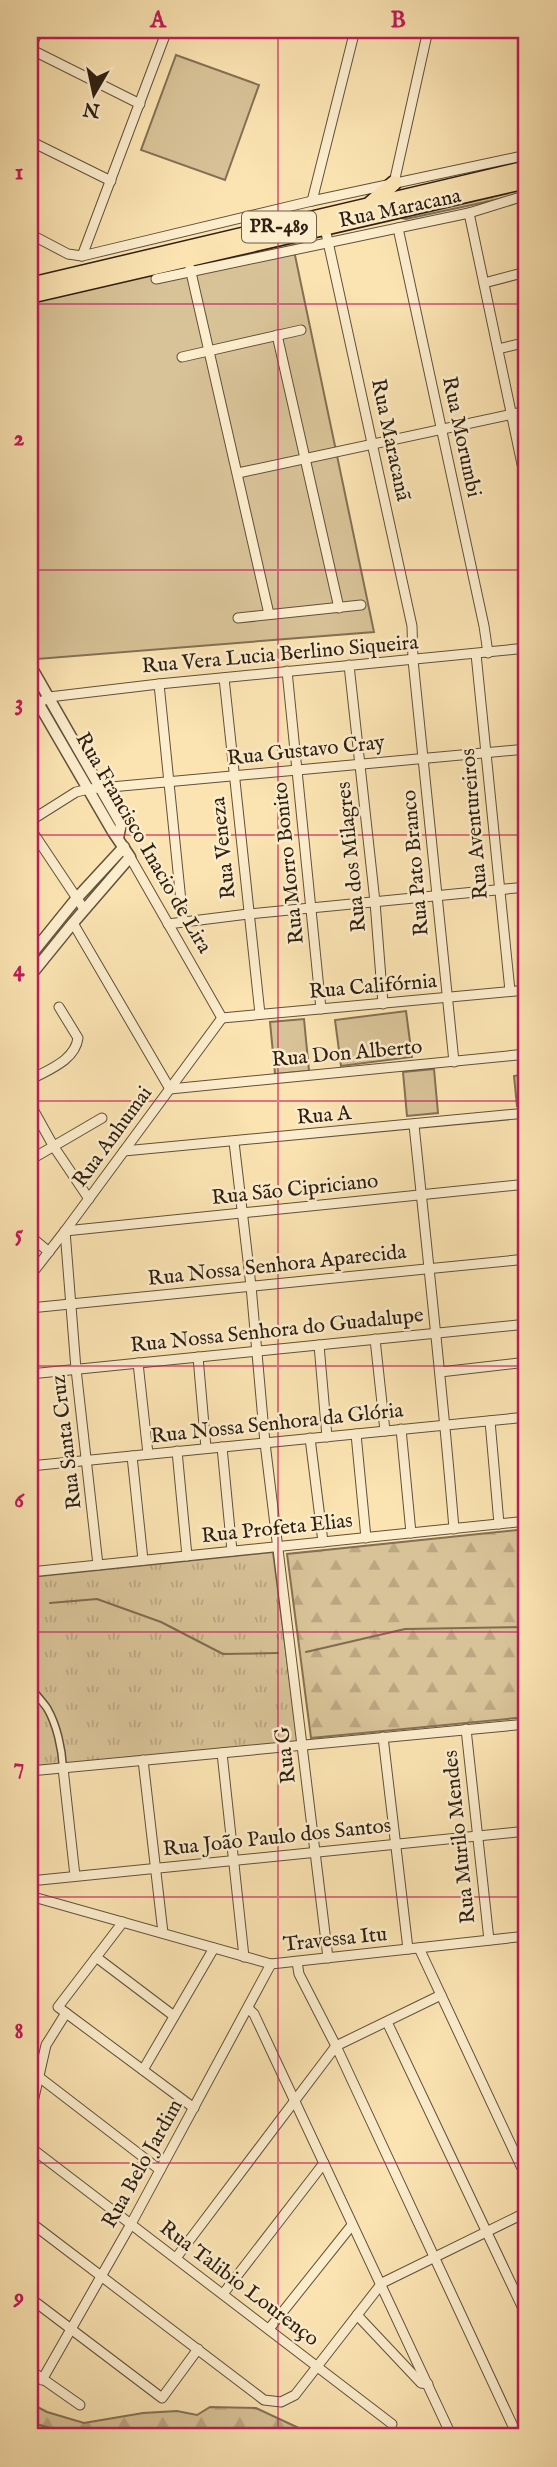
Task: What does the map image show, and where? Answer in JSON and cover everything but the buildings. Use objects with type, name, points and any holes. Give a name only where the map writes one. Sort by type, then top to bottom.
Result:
[{"type":"main road","name":"PR-489","points":[[30,285],[527,168]]},
{"type":"main road","name":"PR-489","points":[[30,296],[189,266],[327,235],[527,181]]},
{"type":"main road","points":[[368,206],[394,183]]},
{"type":"street","points":[[38,30],[30,48],[141,104]]},
{"type":"street","points":[[82,256],[167,30]]},
{"type":"street","points":[[312,201],[355,30]]},
{"type":"street","points":[[394,183],[428,30]]},
{"type":"street","points":[[30,141],[111,181]]},
{"type":"street","points":[[30,233],[68,254],[82,256],[312,201],[527,155]]},
{"type":"street","name":"Rua Maracana","points":[[327,235],[398,228],[469,213],[527,195]]},
{"type":"street","points":[[469,213],[527,482]]},
{"type":"street","name":"Rua Morumbi","points":[[398,228],[488,653]]},
{"type":"street","name":"Rua Maracanã","points":[[327,235],[412,626],[413,660]]},
{"type":"street","points":[[156,279],[189,266],[270,614]]},
{"type":"street","points":[[484,283],[526,272]]},
{"type":"street","points":[[182,356],[301,330]]},
{"type":"street","points":[[278,335],[339,608]]},
{"type":"street","points":[[498,349],[527,342]]},
{"type":"street","points":[[238,473],[527,411]]},
{"type":"street","points":[[237,618],[361,605]]},
{"type":"street","name":"Rua Vera Lucia Berlino Siqueira","points":[[34,706],[49,697],[159,684],[527,648]]},
{"type":"street","name":"Rua Aventureiros","points":[[475,654],[510,991]]},
{"type":"street","name":"Rua Pato Branco","points":[[413,660],[454,1062]]},
{"type":"street","points":[[30,665],[95,788],[76,792],[30,821]]},
{"type":"street","name":"Rua dos Milagres","points":[[349,665],[375,902],[383,1004]]},
{"type":"street","name":"Rua Morro Bonito","points":[[287,671],[321,1009]]},
{"type":"street","name":"Rua Veneza","points":[[224,678],[260,1014]]},
{"type":"street","points":[[159,684],[183,921]]},
{"type":"street","name":"Rua Francisco Inacio de Lira","points":[[30,689],[34,706],[95,788],[121,842],[222,1018]]},
{"type":"street","name":"Rua Gustavo Cray","points":[[95,788],[527,749]]},
{"type":"street","points":[[30,828],[84,909]]},
{"type":"street","points":[[31,965],[76,899],[121,842]]},
{"type":"street","points":[[31,965],[73,923],[130,857]]},
{"type":"street","points":[[168,924],[527,887]]},
{"type":"street","points":[[73,923],[170,1089]]},
{"type":"street","name":"Rua Califórnia","points":[[222,1018],[527,990]]},
{"type":"street","points":[[30,1080],[67,1059],[77,1044],[78,1038],[59,1007]]},
{"type":"street","name":"Rua Anhumai","points":[[30,1276],[222,1018]]},
{"type":"street","name":"Rua Don Alberto","points":[[170,1089],[527,1054]]},
{"type":"street","points":[[30,1104],[54,1147],[89,1199]]},
{"type":"street","name":"Rua A","points":[[124,1152],[527,1113]]},
{"type":"street","points":[[30,1160],[102,1118]]},
{"type":"street","points":[[414,1125],[434,1333],[446,1425],[454,1529]]},
{"type":"street","name":"Rua G","points":[[234,1142],[251,1286],[265,1443],[328,1958]]},
{"type":"street","name":"Rua São Cipriciano","points":[[65,1231],[527,1184]]},
{"type":"street","name":"Rua Santa Cruz","points":[[65,1231],[76,1369],[99,1565]]},
{"type":"street","points":[[30,1236],[49,1252]]},
{"type":"street","name":"Rua Nossa Senhora Aparecida","points":[[30,1308],[527,1259]]},
{"type":"street","name":"Rua Nossa Senhora do Guadalupe","points":[[30,1374],[527,1324]]},
{"type":"street","points":[[375,1339],[384,1431]]},
{"type":"street","points":[[319,1345],[327,1437]]},
{"type":"street","points":[[198,1357],[206,1448]]},
{"type":"street","points":[[440,1372],[527,1362]]},
{"type":"street","points":[[138,1363],[148,1454]]},
{"type":"street","name":"Rua Nossa Senhora da Glória","points":[[30,1466],[527,1417]]},
{"type":"street","points":[[490,1420],[499,1524]]},
{"type":"street","points":[[401,1429],[411,1533]]},
{"type":"street","points":[[356,1434],[366,1538]]},
{"type":"street","points":[[310,1438],[323,1542]]},
{"type":"street","points":[[222,1447],[232,1551]]},
{"type":"street","points":[[177,1451],[187,1556]]},
{"type":"street","points":[[132,1456],[143,1560]]},
{"type":"street","name":"Rua Profeta Elias","points":[[30,1572],[527,1521]]},
{"type":"street","points":[[30,1686],[52,1718],[62,1753],[75,1876]]},
{"type":"street","points":[[30,1771],[527,1724]]},
{"type":"street","name":"Rua Murilo Mendes","points":[[466,1729],[489,1940]]},
{"type":"street","points":[[383,1737],[408,1949]]},
{"type":"street","points":[[222,1753],[244,1957]]},
{"type":"street","points":[[143,1760],[163,1933]]},
{"type":"street","name":"Rua João Paulo dos Santos","points":[[30,1881],[527,1831]]},
{"type":"street","name":"Travessa Itu","points":[[30,1895],[271,1964],[527,1936]]},
{"type":"street","points":[[30,2115],[49,2038],[62,2010],[122,1922]]},
{"type":"street","points":[[143,2070],[214,1948]]},
{"type":"street","points":[[419,1948],[527,2179]]},
{"type":"street","points":[[96,1957],[174,2016]]},
{"type":"street","points":[[297,1962],[299,1974],[336,2046],[518,2437]]},
{"type":"street","name":"Rua Belo Jardim","points":[[42,2380],[131,2224],[271,1964]]},
{"type":"street","points":[[176,2258],[336,2046],[441,1996]]},
{"type":"street","points":[[248,2008],[254,2014],[352,2225],[382,2283],[452,2437]]},
{"type":"street","points":[[62,2010],[194,2108]]},
{"type":"street","points":[[387,2021],[527,2317]]},
{"type":"street","points":[[39,2077],[160,2170]]},
{"type":"street","name":"Rua Talibio Lourenço","points":[[30,2147],[392,2424]]},
{"type":"street","points":[[223,2294],[324,2163]]},
{"type":"street","points":[[30,2221],[264,2400],[281,2402],[295,2395],[382,2283],[527,2212]]},
{"type":"street","points":[[270,2329],[352,2225]]},
{"type":"street","points":[[30,2298],[162,2398],[198,2349]]},
{"type":"street","points":[[357,2315],[421,2383],[428,2384]]},
{"type":"street","points":[[30,2370],[80,2405]]},
{"type":"green space","points":[[176,55],[259,85],[225,180],[141,150]]},
{"type":"green space","points":[[527,184],[527,191],[509,197],[401,218],[401,214]]},
{"type":"green space","points":[[292,241],[374,632],[37,659],[30,648],[30,303]]},
{"type":"green space","points":[[406,1011],[412,1057],[341,1066],[335,1020]]},
{"type":"green space","points":[[304,1019],[309,1071],[275,1074],[270,1022]]},
{"type":"green space","points":[[434,1069],[438,1113],[407,1116],[403,1072]]},
{"type":"green space","points":[[527,1074],[527,1105],[517,1106],[514,1076]]},
{"type":"green space","points":[[527,1529],[527,1717],[311,1738],[287,1554]]},
{"type":"green space","points":[[273,1552],[298,1742],[30,1767],[30,1577]]},
{"type":"green space","points":[[30,2403],[47,2412],[84,2423],[143,2413],[177,2411],[197,2415],[210,2407],[256,2408],[318,2437],[30,2437]]},
{"type":"waterway","points":[[50,1603],[97,1599],[161,1622],[223,1654],[278,1653]]},
{"type":"waterway","points":[[306,1652],[405,1629],[527,1627]]},
{"type":"waterway","points":[[30,2422],[73,2435],[95,2437]]}]
